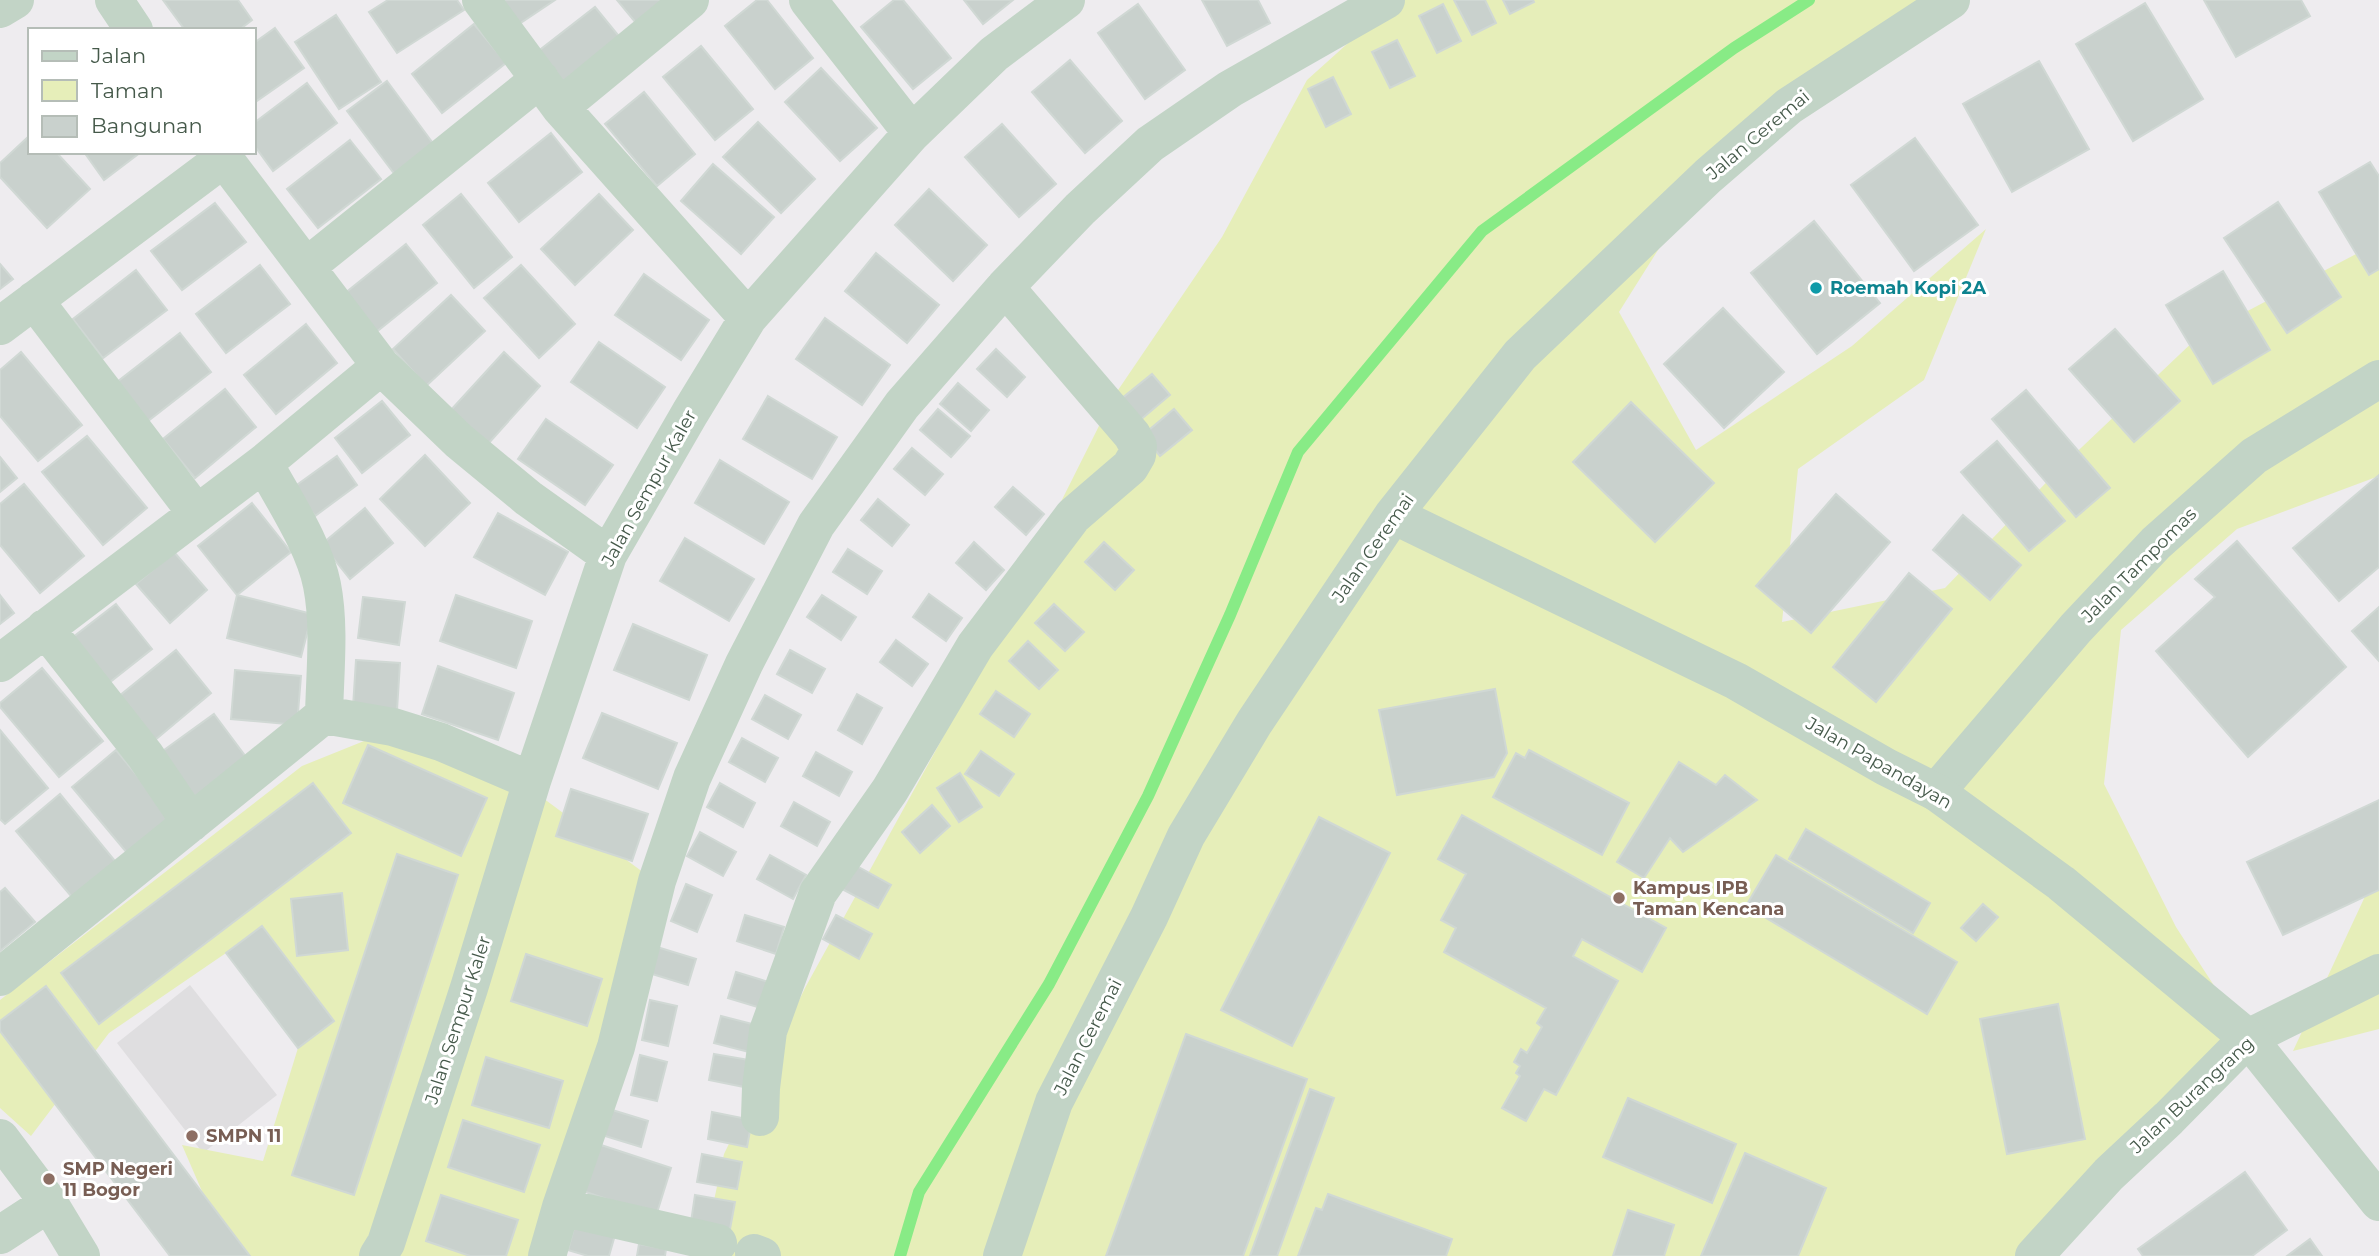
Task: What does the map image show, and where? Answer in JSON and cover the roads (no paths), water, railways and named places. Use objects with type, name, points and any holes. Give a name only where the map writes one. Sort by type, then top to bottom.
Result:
[{"type":"street","points":[[0,9],[15,0]]},
{"type":"street","points":[[114,0],[133,28]]},
{"type":"street","points":[[481,0],[550,93],[748,317]]},
{"type":"street","points":[[306,267],[550,93],[690,0]]},
{"type":"street","points":[[808,0],[912,133]]},
{"type":"street","name":"Jalan Sempur Kaler","points":[[378,1256],[386,1243],[608,555],[748,317],[912,133],[994,54],[1066,0]]},
{"type":"street","points":[[547,1256],[616,1047],[657,881],[692,778],[744,664],[816,525],[902,405],[1005,287],[1080,209],[1150,144],[1230,89],[1386,0]]},
{"type":"street","name":"Jalan Ceremai","points":[[1002,1256],[1054,1102],[1149,917],[1186,836],[1254,723],[1394,515],[1520,355],[1708,176],[1789,106],[1951,0]]},
{"type":"street","points":[[0,326],[221,156],[381,366],[458,440],[518,490],[608,555]]},
{"type":"street","points":[[760,1117],[768,1031],[818,893],[890,790],[975,646],[1073,516],[1130,467],[1137,455],[1138,446],[1132,435],[1005,287]]},
{"type":"street","points":[[34,300],[197,514]]},
{"type":"street","points":[[0,663],[264,463],[381,366]]},
{"type":"street","name":"Jalan Tampomas","points":[[1936,792],[2077,628],[2156,543],[2254,456],[2379,379]]},
{"type":"street","points":[[264,463],[310,551],[322,583],[326,619],[324,715]]},
{"type":"street","name":"Jalan Papandayan","points":[[1394,515],[1736,681],[1886,767],[1936,792],[2061,883],[2248,1038],[2379,1202]]},
{"type":"street","points":[[45,628],[145,755],[191,822]]},
{"type":"street","points":[[0,977],[324,715],[393,727],[441,742],[533,781]]},
{"type":"street","name":"Jalan Burangrang","points":[[2034,1256],[2109,1174],[2248,1038],[2379,973]]},
{"type":"street","points":[[0,1138],[49,1203],[81,1256]]},
{"type":"street","points":[[0,1235],[49,1203]]},
{"type":"street","points":[[561,1207],[718,1243]]},
{"type":"waterway","points":[[900,1256],[919,1192],[1049,984],[1148,796],[1230,615],[1298,452],[1482,231],[1734,48],[1809,0]]},
{"type":"place","name":"Roemah Kopi 2A","points":[[1816,288]]},
{"type":"place","name":"Kampus IPB Taman Kencana","points":[[1619,898]]},
{"type":"place","name":"SMPN 11","points":[[192,1136]]},
{"type":"place","name":"SMP Negeri 11 Bogor","points":[[49,1179]]}]
